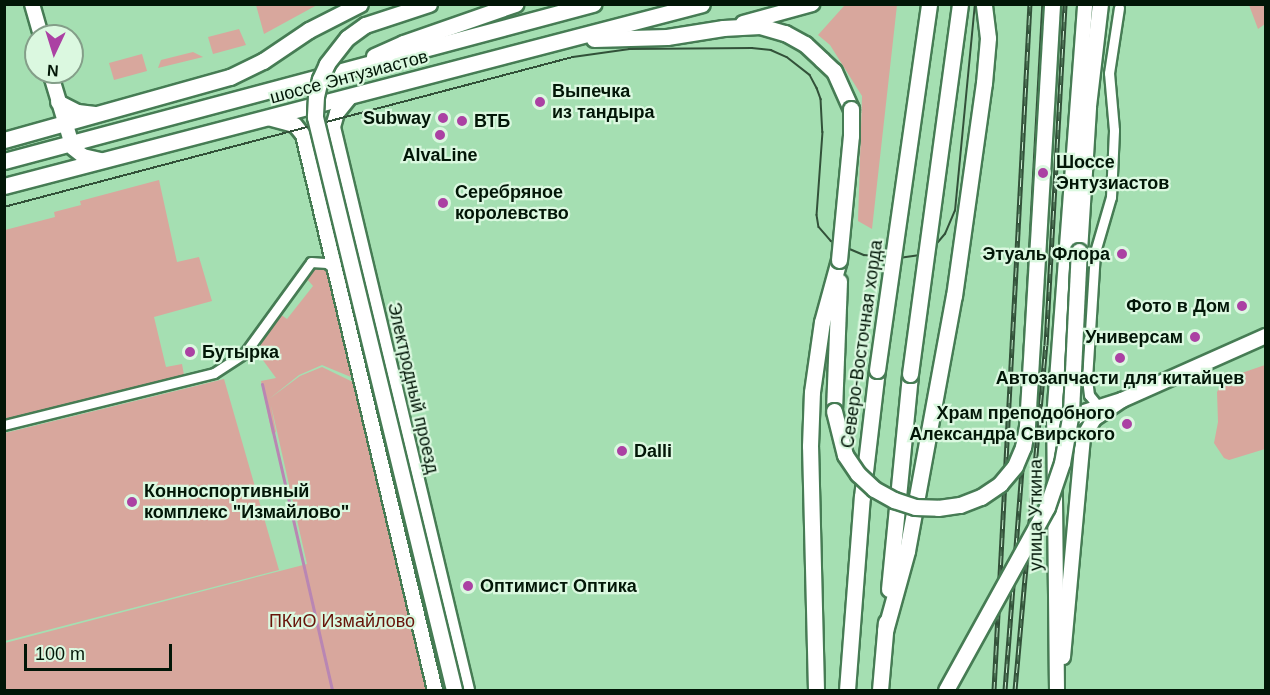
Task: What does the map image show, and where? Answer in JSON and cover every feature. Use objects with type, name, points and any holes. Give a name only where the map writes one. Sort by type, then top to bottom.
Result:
[{"type":"main road","points":[[4,140],[66,125],[230,77],[263,61],[309,30],[360,4]]},
{"type":"main road","points":[[429,4],[365,25],[347,38],[327,64],[320,79],[315,117],[454,690]]},
{"type":"main road","points":[[330,75],[403,43],[514,4]]},
{"type":"main road","name":"шоссе Энтузиастов","points":[[4,161],[592,4]]},
{"type":"main road","name":"шоссе Энтузиастов","points":[[4,186],[702,4]]},
{"type":"main road","name":"Северо-Восточная хорда","points":[[847,690],[862,497],[877,370],[928,4]]},
{"type":"main road","points":[[880,690],[909,374],[960,4]]},
{"type":"main road","points":[[885,631],[907,551],[954,296],[984,84],[988,38],[984,4]]},
{"type":"main road","points":[[561,41],[667,37],[723,28],[760,26],[785,33],[805,44],[834,71],[850,109],[851,136],[839,260],[834,411],[845,455],[858,474],[874,489],[894,500],[915,507],[949,507],[981,497],[1000,484],[1015,466],[1028,426],[1052,4]]},
{"type":"main road","points":[[946,690],[1047,507],[1062,463],[1071,412],[1088,106],[1100,4]]},
{"type":"main road","points":[[816,686],[810,446],[813,392],[822,322],[839,260]]},
{"type":"street","points":[[32,4],[37,24]]},
{"type":"street","points":[[723,28],[812,4]]},
{"type":"street","points":[[1054,447],[1085,4]]},
{"type":"street","points":[[1098,406],[1089,395],[1087,379],[1095,252],[1111,197],[1114,130],[1109,73],[1119,8]]},
{"type":"street","points":[[53,84],[72,144],[83,156],[101,160]]},
{"type":"street","name":"Электродный проезд","points":[[350,97],[337,114],[333,127],[467,690]]},
{"type":"street","points":[[58,102],[78,112],[102,114]]},
{"type":"street","points":[[58,102],[49,120],[39,131],[72,144]]},
{"type":"street","points":[[268,118],[295,125],[303,135],[435,690]]},
{"type":"street","points":[[4,425],[214,373],[245,353],[311,262],[327,263],[336,272]]},
{"type":"street","points":[[1122,400],[1266,336]]},
{"type":"street","name":"улица Уткина","points":[[1057,690],[1054,447],[1071,420],[1098,406],[1122,400]]},
{"type":"street","name":"улица Уткина","points":[[1057,690],[1072,578],[1083,438],[1094,419],[1122,400]]},
{"type":"street","points":[[374,430],[379,437],[392,439],[401,431],[404,424]]},
{"type":"street","points":[[415,606],[416,594],[420,590],[432,589],[444,597]]},
{"type":"green space","points":[[256,4],[317,5],[264,34]]},
{"type":"green space","points":[[897,5],[872,229],[858,221],[862,96],[830,45],[818,35],[844,6]]},
{"type":"green space","points":[[1249,5],[1265,5],[1265,24],[1258,29]]},
{"type":"green space","points":[[239,29],[246,45],[213,54],[208,37]]},
{"type":"green space","points":[[193,52],[203,57],[158,68],[161,60]]},
{"type":"green space","points":[[142,54],[147,71],[114,80],[109,63]]},
{"type":"green space","points":[[159,180],[177,262],[199,257],[212,301],[154,317],[166,367],[182,364],[184,375],[5,419],[5,230],[55,217],[54,212],[81,205],[80,201]]},
{"type":"green space","name":"ПКиО Измайлово","points":[[323,267],[330,272],[358,380],[322,365],[299,375],[269,399],[300,376],[322,367],[357,384],[391,541],[433,690],[5,690],[5,643],[307,564],[271,405],[276,432],[272,434],[261,381],[276,378],[254,348],[280,314],[287,319],[313,286],[307,279],[316,268]]},
{"type":"green space","points":[[1265,365],[1265,449],[1229,460],[1224,458],[1214,443],[1218,422],[1217,392],[1224,379]]},
{"type":"green space","name":"Конноспортивный комплекс \"Измайлово\"","points":[[224,379],[279,570],[5,641],[5,433]]},
{"type":"waterway","points":[[262,384],[332,690]]},
{"type":"tram line","points":[[4,207],[573,57],[629,49],[752,48],[771,50],[787,57],[810,75],[817,88],[821,99],[823,132],[817,215],[819,227],[831,241],[864,255],[899,258],[920,255],[934,247],[945,234],[955,211],[975,4]]},
{"type":"railway","points":[[994,690],[1030,4]]},
{"type":"railway","points":[[1005,690],[1024,443],[1025,351],[1044,4]]},
{"type":"railway","points":[[1015,690],[1046,345],[1065,4]]},
{"type":"place","name":"Выпечка из тандыра","points":[[540,102]]},
{"type":"place","name":"Subway","points":[[443,118]]},
{"type":"place","name":"ВТБ","points":[[462,121]]},
{"type":"place","name":"AlvaLine","points":[[440,135]]},
{"type":"place","name":"Шоссе Энтузиастов","points":[[1043,173]]},
{"type":"place","name":"Серебряное королевство","points":[[443,203]]},
{"type":"place","name":"Этуаль Флора","points":[[1122,254]]},
{"type":"place","name":"Фото в Дом","points":[[1242,306]]},
{"type":"place","name":"Универсам","points":[[1195,337]]},
{"type":"place","name":"Бутырка","points":[[190,352]]},
{"type":"place","name":"Автозапчасти для китайцев","points":[[1120,358]]},
{"type":"place","name":"Храм преподобного Александра Свирского","points":[[1127,424]]},
{"type":"place","name":"Dalli","points":[[622,451]]},
{"type":"place","name":"Конноспортивный комплекс \"Измайлово\"","points":[[132,502]]},
{"type":"place","name":"Оптимист Оптика","points":[[468,586]]}]
